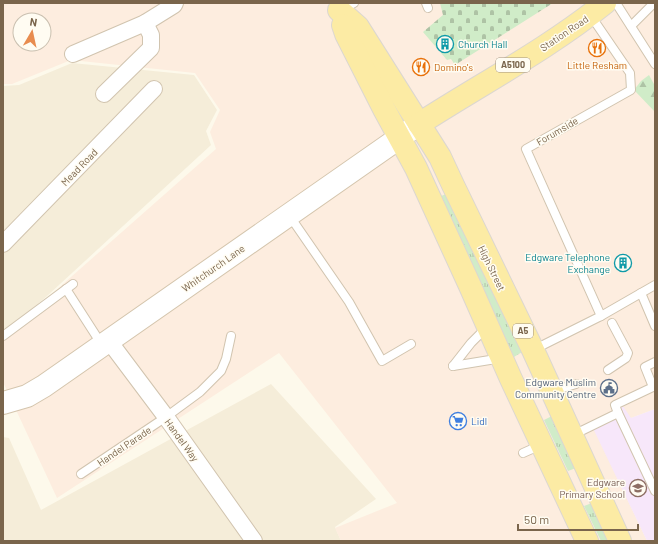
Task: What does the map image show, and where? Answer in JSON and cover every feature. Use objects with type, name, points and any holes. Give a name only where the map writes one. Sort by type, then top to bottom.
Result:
[{"type":"main road","name":"High Street","points":[[343,5],[440,157],[552,392],[620,541]]},
{"type":"main road","name":"High Street","points":[[343,5],[346,34],[416,168],[470,286],[502,358],[532,449],[587,541]]},
{"type":"main road","name":"Station Road","points":[[419,124],[535,52],[598,9]]},
{"type":"main road","name":"Whitchurch Lane","points":[[4,400],[27,396],[44,386],[419,124]]},
{"type":"street","points":[[73,54],[145,23],[175,3]]},
{"type":"street","points":[[104,94],[151,48],[151,35],[145,23]]},
{"type":"street","name":"Mead Road","points":[[3,244],[154,89]]},
{"type":"street","name":"Handel Way","points":[[106,343],[166,418],[254,541]]},
{"type":"lane","points":[[616,3],[655,64]]},
{"type":"lane","points":[[631,26],[654,3]]},
{"type":"lane","name":"Forumside","points":[[598,9],[630,73],[631,90],[526,149],[601,316]]},
{"type":"lane","points":[[289,215],[349,302],[382,361],[411,344]]},
{"type":"lane","points":[[3,336],[73,284]]},
{"type":"lane","points":[[532,350],[601,316],[655,284]]},
{"type":"lane","points":[[66,289],[106,343]]},
{"type":"lane","points":[[641,293],[655,326]]},
{"type":"lane","points":[[608,370],[626,358],[628,353],[612,323]]},
{"type":"lane","points":[[488,327],[471,343],[453,366],[502,358]]},
{"type":"lane","name":"Handel Parade","points":[[82,474],[166,418],[200,392],[221,371],[226,359],[231,336]]},
{"type":"lane","points":[[655,362],[645,367],[653,387],[615,405],[655,491]]},
{"type":"lane","points":[[552,392],[576,384]]},
{"type":"lane","points":[[572,435],[618,413]]},
{"type":"shaded area","points":[[3,3],[655,3],[655,409],[631,418],[591,422],[647,541],[341,541],[335,528],[397,503],[279,353],[57,498],[3,382],[3,337],[216,149],[210,132],[220,110],[195,73],[71,60],[12,84],[3,84]]},
{"type":"shaded area","points":[[72,63],[194,75],[217,110],[206,131],[211,145],[47,296],[3,334],[3,86],[19,85]]},
{"type":"shaded area","points":[[271,384],[376,499],[335,527],[341,541],[3,541],[3,437],[9,438],[41,510]]},
{"type":"shaded area","name":"Edgware Primary School","points":[[623,406],[631,418],[655,409],[655,541],[647,541],[590,422]]},
{"type":"green space","points":[[440,3],[553,3],[455,65],[451,59],[447,60],[423,32],[443,15]]},
{"type":"green space","points":[[649,75],[655,86],[655,112],[634,90],[641,81]]},
{"type":"green space","points":[[449,193],[522,352],[514,357],[441,196]]},
{"type":"green space","points":[[552,416],[576,468],[568,471],[544,420]]},
{"type":"green space","points":[[592,503],[610,541],[601,541],[584,506]]},
{"type":"place","name":"Church Hall","points":[[445,44]]},
{"type":"place","name":"Little Resham","points":[[597,48]]},
{"type":"place","name":"Domino's","points":[[421,67]]},
{"type":"place","name":"Edgware Telephone Exchange","points":[[623,263]]},
{"type":"place","name":"Edgware Muslim Community Centre","points":[[609,388]]},
{"type":"place","name":"Lidl","points":[[458,421]]},
{"type":"place","name":"Edgware Primary School","points":[[638,488]]}]
